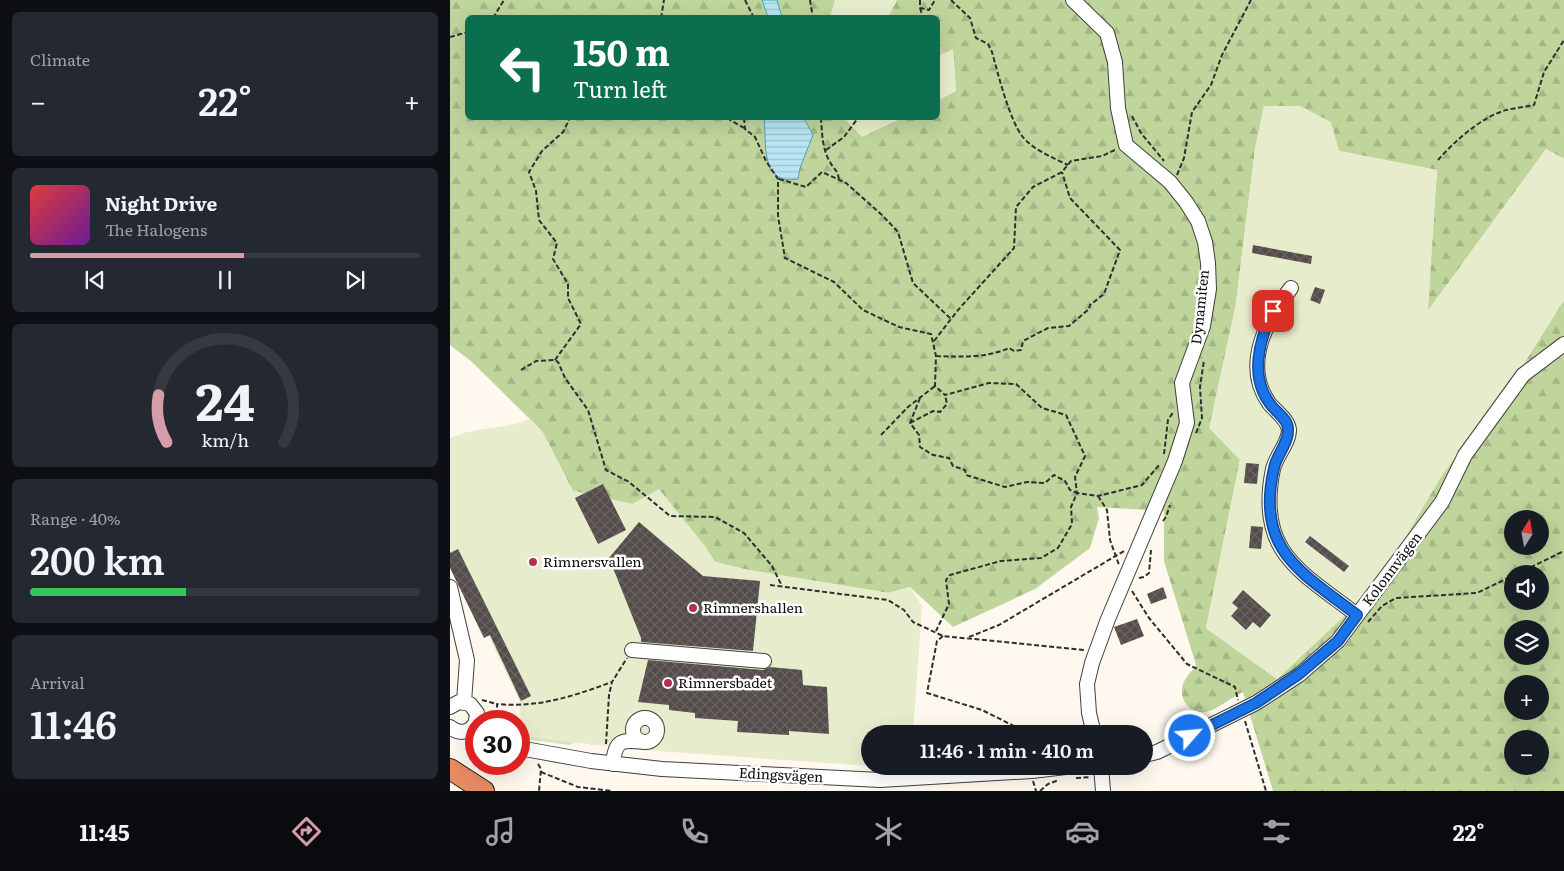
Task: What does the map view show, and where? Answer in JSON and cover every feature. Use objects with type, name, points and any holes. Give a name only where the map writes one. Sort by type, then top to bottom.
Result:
[{"type":"highway","points":[[450,769],[484,791]]},
{"type":"street","points":[[1072,0],[1106,33],[1115,62],[1118,108],[1126,145],[1179,189],[1198,222],[1205,242],[1209,289],[1203,326],[1182,384],[1188,423],[1188,438],[1176,461],[1146,542],[1125,581],[1096,651],[1087,684],[1092,725]]},
{"type":"street","points":[[1291,288],[1273,311],[1265,328],[1258,364],[1263,393],[1286,421],[1288,430],[1274,468],[1270,512],[1272,527],[1282,552],[1292,564],[1360,618]]},
{"type":"street","name":"Kolonnvägen","points":[[1153,753],[1241,710],[1299,674],[1338,641],[1360,618],[1442,502],[1465,455],[1523,375],[1564,344]]},
{"type":"street","points":[[450,587],[467,660],[464,702]]},
{"type":"street","points":[[632,650],[764,661]]},
{"type":"street","points":[[450,707],[456,702],[464,702],[476,710]]},
{"type":"street","points":[[450,727],[462,732],[465,730]]},
{"type":"street","points":[[613,764],[614,751],[619,744],[629,741],[662,743]]},
{"type":"street","name":"Edingsvägen","points":[[530,751],[613,764],[672,769],[900,781],[1017,775]]},
{"type":"street","points":[[1098,775],[1103,791]]},
{"type":"path","points":[[495,15],[504,0]]},
{"type":"path","points":[[662,15],[664,0]]},
{"type":"path","points":[[745,0],[752,15]]},
{"type":"path","points":[[810,0],[812,15]]},
{"type":"path","points":[[920,0],[922,15]]},
{"type":"path","points":[[920,8],[929,10],[935,0]]},
{"type":"path","points":[[951,0],[970,18],[976,38],[988,44],[1012,114],[1023,136],[1048,156],[1068,165]]},
{"type":"path","points":[[1179,189],[1177,176],[1184,158],[1192,112],[1211,85],[1222,55],[1251,0]]},
{"type":"path","points":[[450,37],[465,33]]},
{"type":"path","points":[[1438,160],[1446,151],[1483,122],[1502,112],[1534,105],[1544,72],[1564,40]]},
{"type":"path","points":[[1131,113],[1141,133],[1167,164]]},
{"type":"path","points":[[555,360],[581,324],[568,298],[568,284],[553,259],[557,242],[539,220],[536,191],[529,172],[542,151],[563,132],[569,120]]},
{"type":"path","points":[[730,120],[755,137],[766,161],[778,179],[778,216],[785,258],[834,282],[863,310],[899,327],[931,334],[936,356],[935,386],[881,435]]},
{"type":"path","points":[[744,120],[745,129]]},
{"type":"path","points":[[821,120],[826,150],[830,162],[838,171],[839,180]]},
{"type":"path","points":[[826,150],[844,137],[857,120]]},
{"type":"path","points":[[933,342],[951,318],[1014,248],[1016,207],[1033,186],[1062,172],[1071,161],[1102,156],[1126,145]]},
{"type":"path","points":[[778,179],[806,187],[822,172],[846,183],[898,232],[912,283],[951,318]]},
{"type":"path","points":[[936,356],[970,357],[1009,348],[1014,351],[1021,350],[1024,341],[1048,328],[1069,326],[1104,294],[1120,250],[1070,198],[1062,172]]},
{"type":"path","points":[[1171,172],[1179,189]]},
{"type":"path","name":"Dynamiten","points":[[1188,438],[1200,428],[1202,418],[1200,387],[1205,355]]},
{"type":"path","points":[[521,370],[536,361],[555,360],[558,362],[565,378],[588,410],[606,470],[629,482],[670,516],[715,517],[744,533],[772,566],[782,586]]},
{"type":"path","points":[[936,631],[949,604],[946,580],[950,574],[1001,561],[1041,558],[1058,548],[1072,524],[1071,507],[1077,493],[1075,477],[1085,456],[1066,414],[1042,408],[1016,384],[990,383],[945,395]]},
{"type":"path","points":[[910,423],[933,411],[940,412],[947,404],[945,395],[935,386]]},
{"type":"path","points":[[1164,461],[1168,420],[1183,397]]},
{"type":"path","points":[[910,423],[920,398]]},
{"type":"path","points":[[910,423],[919,435],[920,447],[932,455],[949,458],[953,466],[965,470],[966,475],[971,478],[1005,487],[1027,482],[1045,483],[1054,475],[1065,481],[1070,490],[1098,496],[1142,485],[1188,438]]},
{"type":"path","points":[[1098,496],[1107,510],[1107,525],[1125,581],[1149,618],[1187,664],[1235,687],[1266,791]]},
{"type":"path","points":[[1160,524],[1166,517],[1170,500]]},
{"type":"path","points":[[966,638],[999,625],[1116,556],[1146,542],[1149,573],[1144,577],[1125,581]]},
{"type":"path","points":[[1535,565],[1564,551]]},
{"type":"path","points":[[1360,618],[1396,598],[1477,593],[1504,580]]},
{"type":"path","points":[[770,585],[888,600],[904,610],[913,622],[936,631],[943,636],[1096,651]]},
{"type":"path","points":[[943,636],[937,641],[927,692],[982,710],[1012,725]]},
{"type":"path","points":[[478,696],[486,702],[497,704],[515,706],[545,704],[612,682],[609,695],[606,748]]},
{"type":"path","points":[[497,704],[497,710]]},
{"type":"path","points":[[536,762],[541,767],[542,772],[539,791]]},
{"type":"path","points":[[542,772],[578,787],[612,791]]},
{"type":"path","points":[[1040,791],[1048,784],[1067,779]]},
{"type":"green space","points":[[450,0],[762,0],[767,15],[465,15],[465,120],[765,120],[798,179],[800,168],[813,135],[805,120],[846,120],[863,136],[897,120],[940,120],[940,99],[956,91],[953,50],[940,55],[940,15],[889,15],[897,0],[1564,0],[1564,159],[1546,149],[1427,312],[1437,170],[1339,151],[1264,106],[1255,149],[1236,303],[1240,460],[1206,628],[1277,679],[1360,601],[1444,472],[1507,390],[1564,300],[1564,791],[1273,791],[1243,692],[1215,709],[1205,712],[1195,711],[1190,708],[1182,695],[1183,684],[1196,665],[1164,561],[1164,511],[1097,507],[1099,518],[1090,548],[1035,589],[953,627],[910,587],[889,593],[748,570],[715,562],[696,536],[632,504],[573,491],[542,431],[472,362],[450,345]]},
{"type":"green space","points":[[777,0],[835,0],[831,15],[781,15]]},
{"type":"green space","points":[[835,0],[897,0],[889,15],[831,15]]},
{"type":"green space","points":[[953,49],[956,91],[940,99],[940,55]]},
{"type":"green space","points":[[1264,106],[1300,106],[1331,122],[1339,151],[1437,170],[1428,311],[1546,149],[1564,159],[1564,300],[1507,390],[1444,472],[1389,565],[1360,601],[1277,679],[1206,628],[1240,460],[1209,428],[1236,303],[1255,149]]},
{"type":"green space","points":[[846,120],[897,120],[862,137]]},
{"type":"green space","points":[[530,419],[542,431],[573,491],[632,504],[659,489],[705,546],[715,562],[748,570],[888,593],[910,587],[922,606],[914,725],[861,725],[861,765],[629,749],[530,737],[530,710],[520,710],[520,702],[450,555],[450,438],[460,434]]},
{"type":"green space","points":[[530,727],[576,742],[569,745],[530,740]]},
{"type":"water","points":[[762,0],[777,0],[781,15],[767,15]]},
{"type":"water","points":[[764,120],[805,120],[813,135],[800,168],[798,179],[785,179],[777,176],[767,160]]},
{"type":"building","points":[[1253,245],[1312,256],[1311,264],[1252,253]]},
{"type":"building","points":[[1315,287],[1325,290],[1320,304],[1310,300]]},
{"type":"building","points":[[1246,463],[1259,464],[1257,484],[1244,483]]},
{"type":"building","points":[[603,484],[626,530],[598,544],[575,498]]},
{"type":"building","name":"Rimnershallen","points":[[639,522],[703,576],[760,581],[753,651],[641,642],[609,558]]},
{"type":"building","points":[[1251,526],[1263,527],[1261,549],[1249,548]]},
{"type":"building","points":[[1310,536],[1349,566],[1344,572],[1305,542]]},
{"type":"building","points":[[458,549],[531,696],[521,701],[490,635],[484,638],[450,568],[450,553]]},
{"type":"building","points":[[1163,587],[1167,598],[1151,604],[1147,594]]},
{"type":"building","points":[[1243,590],[1271,615],[1260,628],[1253,622],[1246,630],[1231,616],[1238,608],[1232,603]]},
{"type":"building","points":[[1137,619],[1144,636],[1121,645],[1114,627]]},
{"type":"building","points":[[648,660],[763,670],[770,667],[802,670],[803,685],[827,687],[829,734],[789,731],[789,735],[737,732],[738,721],[695,718],[695,713],[669,710],[669,705],[638,702]]},
{"type":"place","name":"Rimnersvallen","points":[[533,562]]},
{"type":"place","name":"Rimnershallen","points":[[693,608]]},
{"type":"place","name":"Rimnersbadet","points":[[668,683]]},
{"type":"route","points":[[1190,736],[1256,703],[1299,674],[1338,641],[1357,615],[1292,564],[1282,552],[1272,527],[1270,512],[1274,468],[1287,439],[1288,430],[1286,421],[1263,393],[1259,378],[1258,364],[1261,344],[1265,328],[1273,311]]}]
